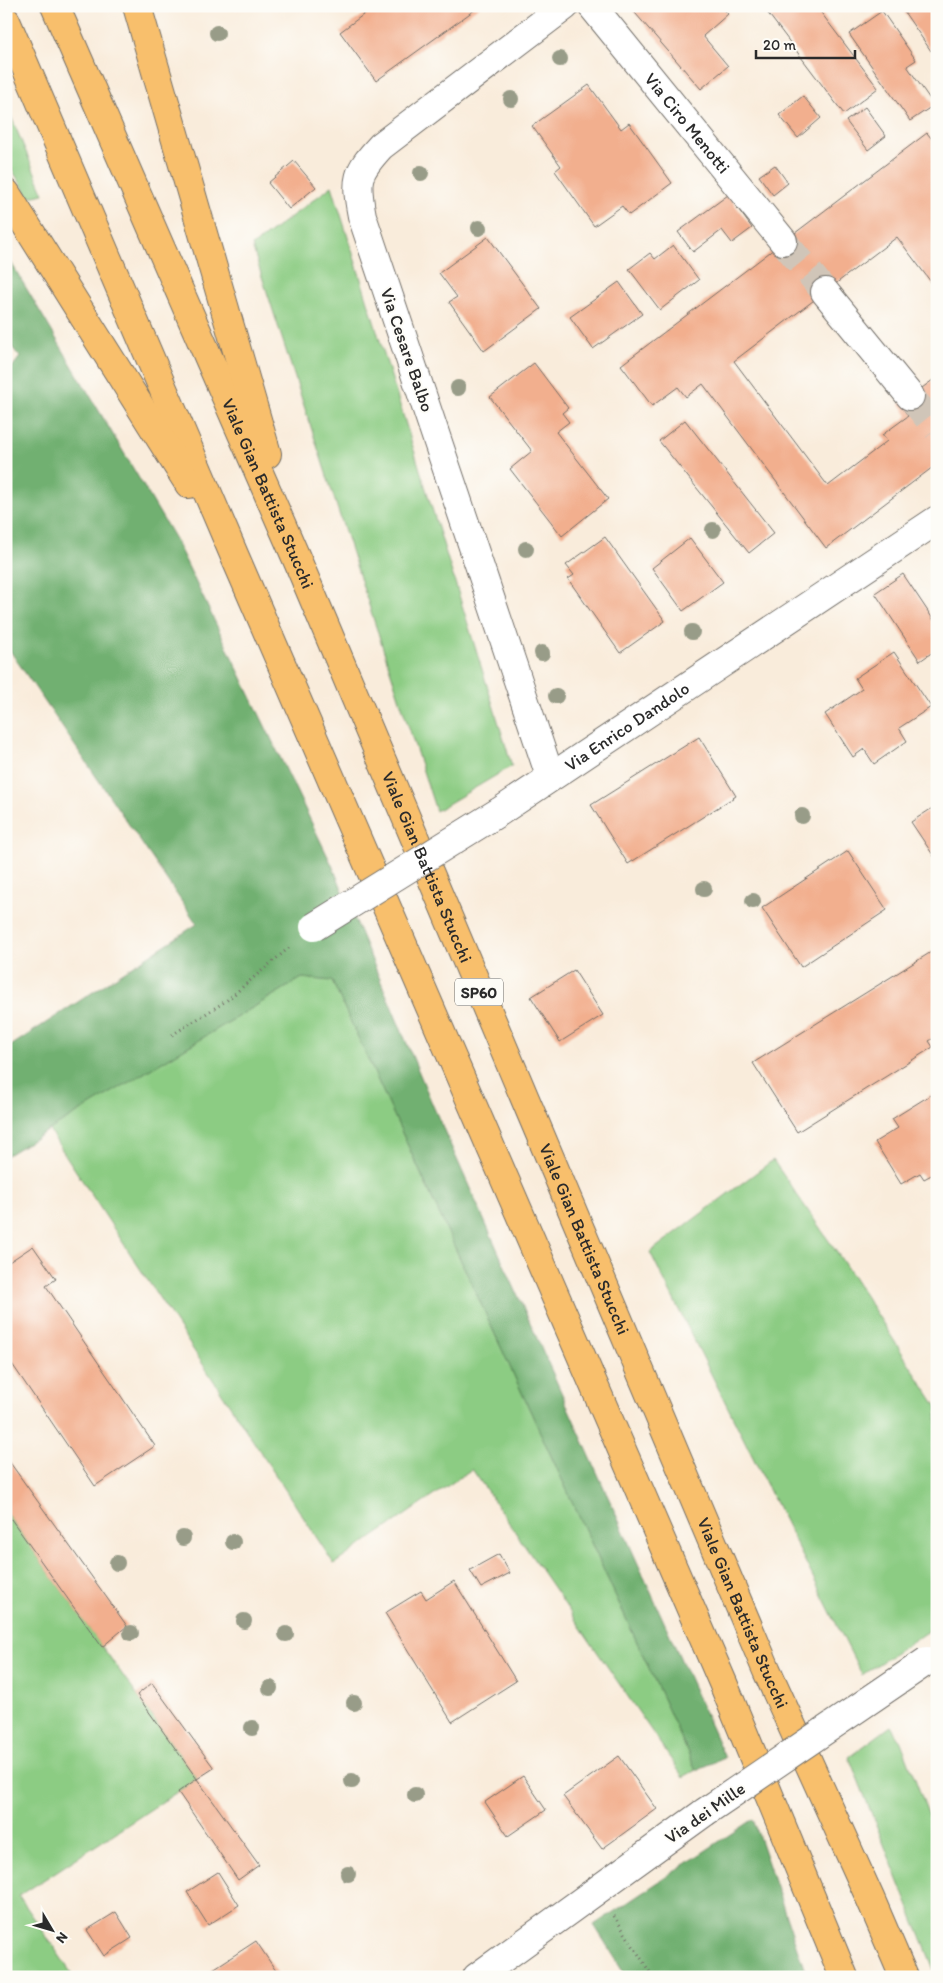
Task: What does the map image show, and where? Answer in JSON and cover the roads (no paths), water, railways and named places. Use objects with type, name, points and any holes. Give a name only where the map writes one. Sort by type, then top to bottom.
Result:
[{"type":"highway","name":"Viale Gian Battista Stucchi","points":[[55,6],[298,562],[763,1661],[904,1977]]},
{"type":"highway","points":[[137,6],[298,562]]},
{"type":"highway","name":"SP60","points":[[6,20],[235,557],[719,1673],[844,1977]]},
{"type":"highway","points":[[6,193],[235,557]]},
{"type":"street","name":"Via Cesare Balbo","points":[[550,776],[362,216],[358,198],[358,181],[364,165],[381,146],[565,6]]},
{"type":"street","name":"Via Ciro Menotti","points":[[592,6],[784,241]]},
{"type":"street","points":[[825,292],[910,396]]},
{"type":"street","name":"Via Enrico Dandolo","points":[[314,927],[499,812],[550,776],[937,520]]},
{"type":"street","name":"Via dei Mille","points":[[477,1977],[705,1812],[932,1658]]},
{"type":"tunnel","points":[[783,241],[825,292]]},
{"type":"tunnel","points":[[910,396],[937,429]]}]
